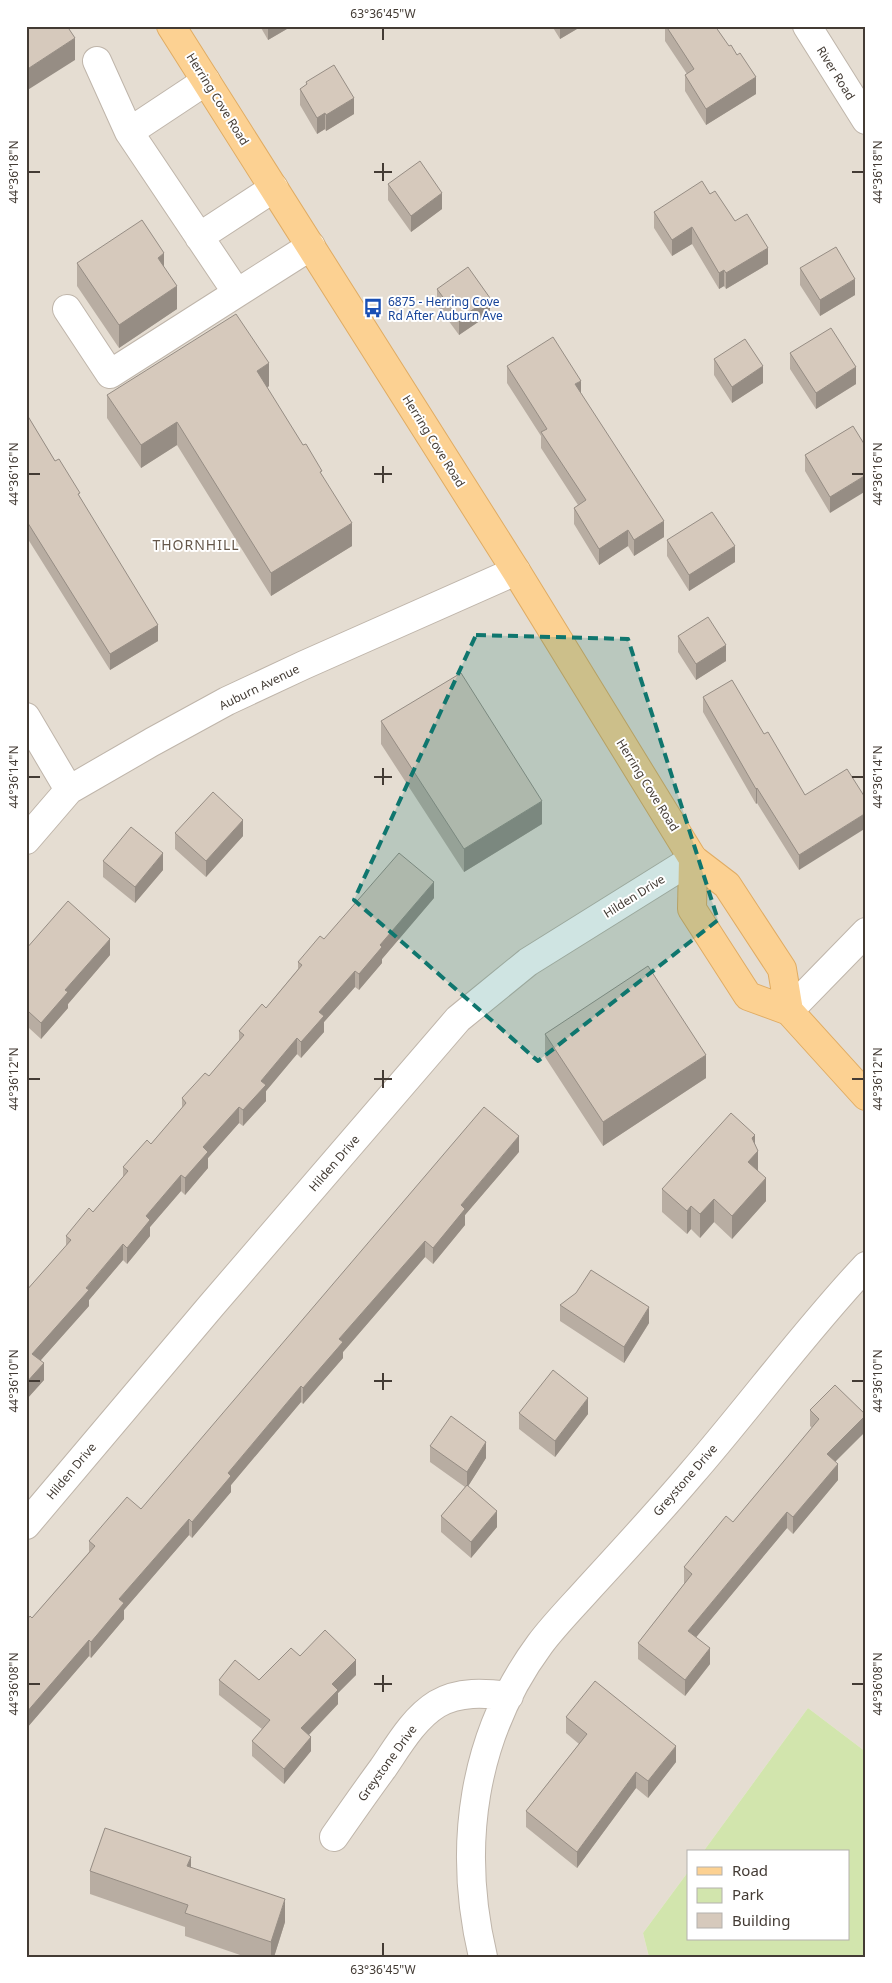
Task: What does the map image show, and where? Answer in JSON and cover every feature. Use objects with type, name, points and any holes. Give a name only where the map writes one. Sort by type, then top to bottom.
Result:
[{"type":"main road","name":"Herring Cove Road","points":[[171,26],[516,571],[693,859],[727,885],[782,969],[788,1011]]},
{"type":"main road","points":[[693,859],[692,909],[748,996],[788,1011],[866,1096]]},
{"type":"street","name":"River Road","points":[[807,26],[857,85],[866,120]]},
{"type":"street","points":[[97,61],[129,132],[237,293]]},
{"type":"street","points":[[129,132],[206,81]]},
{"type":"street","points":[[200,237],[274,188]]},
{"type":"street","points":[[67,309],[110,374],[311,246]]},
{"type":"street","name":"Auburn Avenue","points":[[26,840],[69,790],[152,742],[227,702],[304,665],[516,571]]},
{"type":"street","points":[[26,717],[69,790]]},
{"type":"street","name":"Hilden Drive","points":[[26,1525],[458,1019],[528,962],[693,859]]},
{"type":"street","points":[[788,1011],[866,932]]},
{"type":"street","name":"Greystone Drive","points":[[483,1957],[472,1901],[470,1863],[472,1824],[482,1768],[495,1726],[509,1696],[528,1662],[550,1630],[693,1473],[828,1307],[866,1266]]},
{"type":"street","name":"Greystone Drive","points":[[334,1837],[408,1733],[430,1710],[456,1696],[478,1694],[509,1696]]},
{"type":"highlighted area","points":[[476,635],[628,639],[718,920],[538,1061],[354,900]]},
{"type":"shaded area","points":[[26,26],[866,26],[866,1752],[808,1708],[704,1850],[687,1850],[687,1873],[643,1933],[649,1957],[26,1957]]},
{"type":"green space","points":[[808,1708],[866,1752],[866,1957],[649,1957],[643,1933],[687,1873],[687,1940],[850,1940],[850,1850],[704,1850]]},
{"type":"building","points":[[26,26],[67,26],[75,38],[26,70]]},
{"type":"building","points":[[666,26],[715,26],[737,55],[740,53],[756,77],[706,109],[685,75],[694,69]]},
{"type":"building","points":[[334,65],[354,98],[326,115],[325,113],[317,118],[300,89],[307,84],[306,82]]},
{"type":"building","points":[[420,161],[442,193],[411,216],[388,184]]},
{"type":"building","points":[[702,181],[710,194],[715,191],[735,221],[747,214],[768,248],[726,273],[724,270],[719,273],[692,227],[672,240],[654,212]]},
{"type":"building","points":[[142,220],[164,253],[158,258],[177,286],[119,325],[77,263]]},
{"type":"building","points":[[836,247],[855,279],[820,300],[800,268]]},
{"type":"building","points":[[468,267],[490,298],[459,319],[437,289]]},
{"type":"building","points":[[236,314],[269,363],[257,371],[303,445],[306,444],[322,471],[320,472],[352,523],[271,573],[177,422],[141,445],[107,395]]},
{"type":"building","points":[[831,328],[856,367],[816,393],[790,353]]},
{"type":"building","points":[[553,337],[581,381],[575,384],[664,521],[634,540],[628,530],[599,549],[574,508],[586,500],[541,432],[547,429],[507,366]]},
{"type":"building","points":[[745,339],[763,366],[732,387],[714,359]]},
{"type":"building","points":[[26,413],[55,461],[59,459],[80,493],[78,494],[158,625],[110,654],[26,520]]},
{"type":"building","points":[[853,426],[866,447],[866,475],[830,497],[805,455]]},
{"type":"building","points":[[712,512],[735,546],[689,575],[667,540]]},
{"type":"building","points":[[708,617],[726,645],[696,664],[678,636]]},
{"type":"building","points":[[461,673],[542,801],[464,849],[381,721]]},
{"type":"building","points":[[732,680],[764,734],[768,732],[805,795],[847,769],[866,799],[866,813],[799,855],[756,789],[703,697]]},
{"type":"building","points":[[213,792],[243,820],[206,861],[175,833]]},
{"type":"building","points":[[131,827],[163,853],[135,887],[103,861]]},
{"type":"building","points":[[399,853],[434,882],[380,945],[382,947],[359,974],[355,971],[319,1012],[324,1016],[301,1042],[297,1038],[261,1081],[266,1085],[243,1110],[239,1107],[203,1147],[208,1152],[185,1178],[181,1175],[146,1216],[150,1220],[127,1248],[123,1244],[86,1288],[89,1290],[32,1354],[44,1363],[26,1383],[26,1291],[71,1240],[66,1236],[89,1208],[93,1212],[128,1171],[123,1167],[147,1140],[151,1144],[186,1103],[182,1098],[205,1073],[209,1076],[244,1035],[239,1031],[262,1004],[266,1008],[302,965],[298,962],[320,936],[324,939]]},
{"type":"building","points":[[68,901],[110,939],[65,990],[68,992],[41,1023],[29,1012],[26,1015],[26,949]]},
{"type":"building","points":[[648,966],[706,1055],[603,1122],[545,1034]]},
{"type":"building","points":[[484,1107],[519,1136],[461,1205],[465,1209],[433,1248],[425,1241],[339,1339],[343,1342],[303,1388],[301,1386],[228,1473],[231,1476],[192,1522],[189,1519],[119,1599],[124,1603],[91,1642],[89,1640],[26,1713],[26,1621],[30,1616],[32,1618],[95,1546],[89,1541],[127,1497],[141,1509]]},
{"type":"building","points":[[731,1113],[755,1135],[752,1138],[758,1151],[748,1162],[766,1178],[732,1216],[714,1199],[700,1214],[691,1206],[687,1211],[662,1189]]},
{"type":"building","points":[[591,1270],[649,1307],[624,1347],[560,1305],[576,1293]]},
{"type":"building","points":[[553,1370],[588,1398],[555,1441],[519,1413]]},
{"type":"building","points":[[835,1385],[866,1415],[827,1454],[838,1464],[793,1517],[787,1512],[688,1631],[710,1648],[685,1680],[638,1643],[692,1574],[684,1567],[726,1516],[733,1522],[819,1419],[810,1410]]},
{"type":"building","points":[[451,1416],[486,1442],[467,1472],[430,1446]]},
{"type":"building","points":[[467,1485],[497,1511],[471,1542],[441,1516]]},
{"type":"building","points":[[325,1630],[356,1660],[332,1684],[338,1690],[301,1728],[311,1737],[284,1769],[252,1741],[270,1720],[219,1680],[235,1660],[259,1680],[291,1648],[300,1656]]},
{"type":"building","points":[[595,1681],[676,1746],[648,1781],[636,1772],[577,1852],[526,1811],[587,1734],[566,1717]]},
{"type":"building","points":[[105,1828],[191,1857],[187,1866],[285,1899],[271,1942],[185,1913],[188,1905],[90,1871]]},
{"type":"place","name":"6875 - Herring Cove Rd After Auburn Ave","points":[[373,308]]},
{"type":"district","name":"THORNHILL","points":[[196,544]]}]
